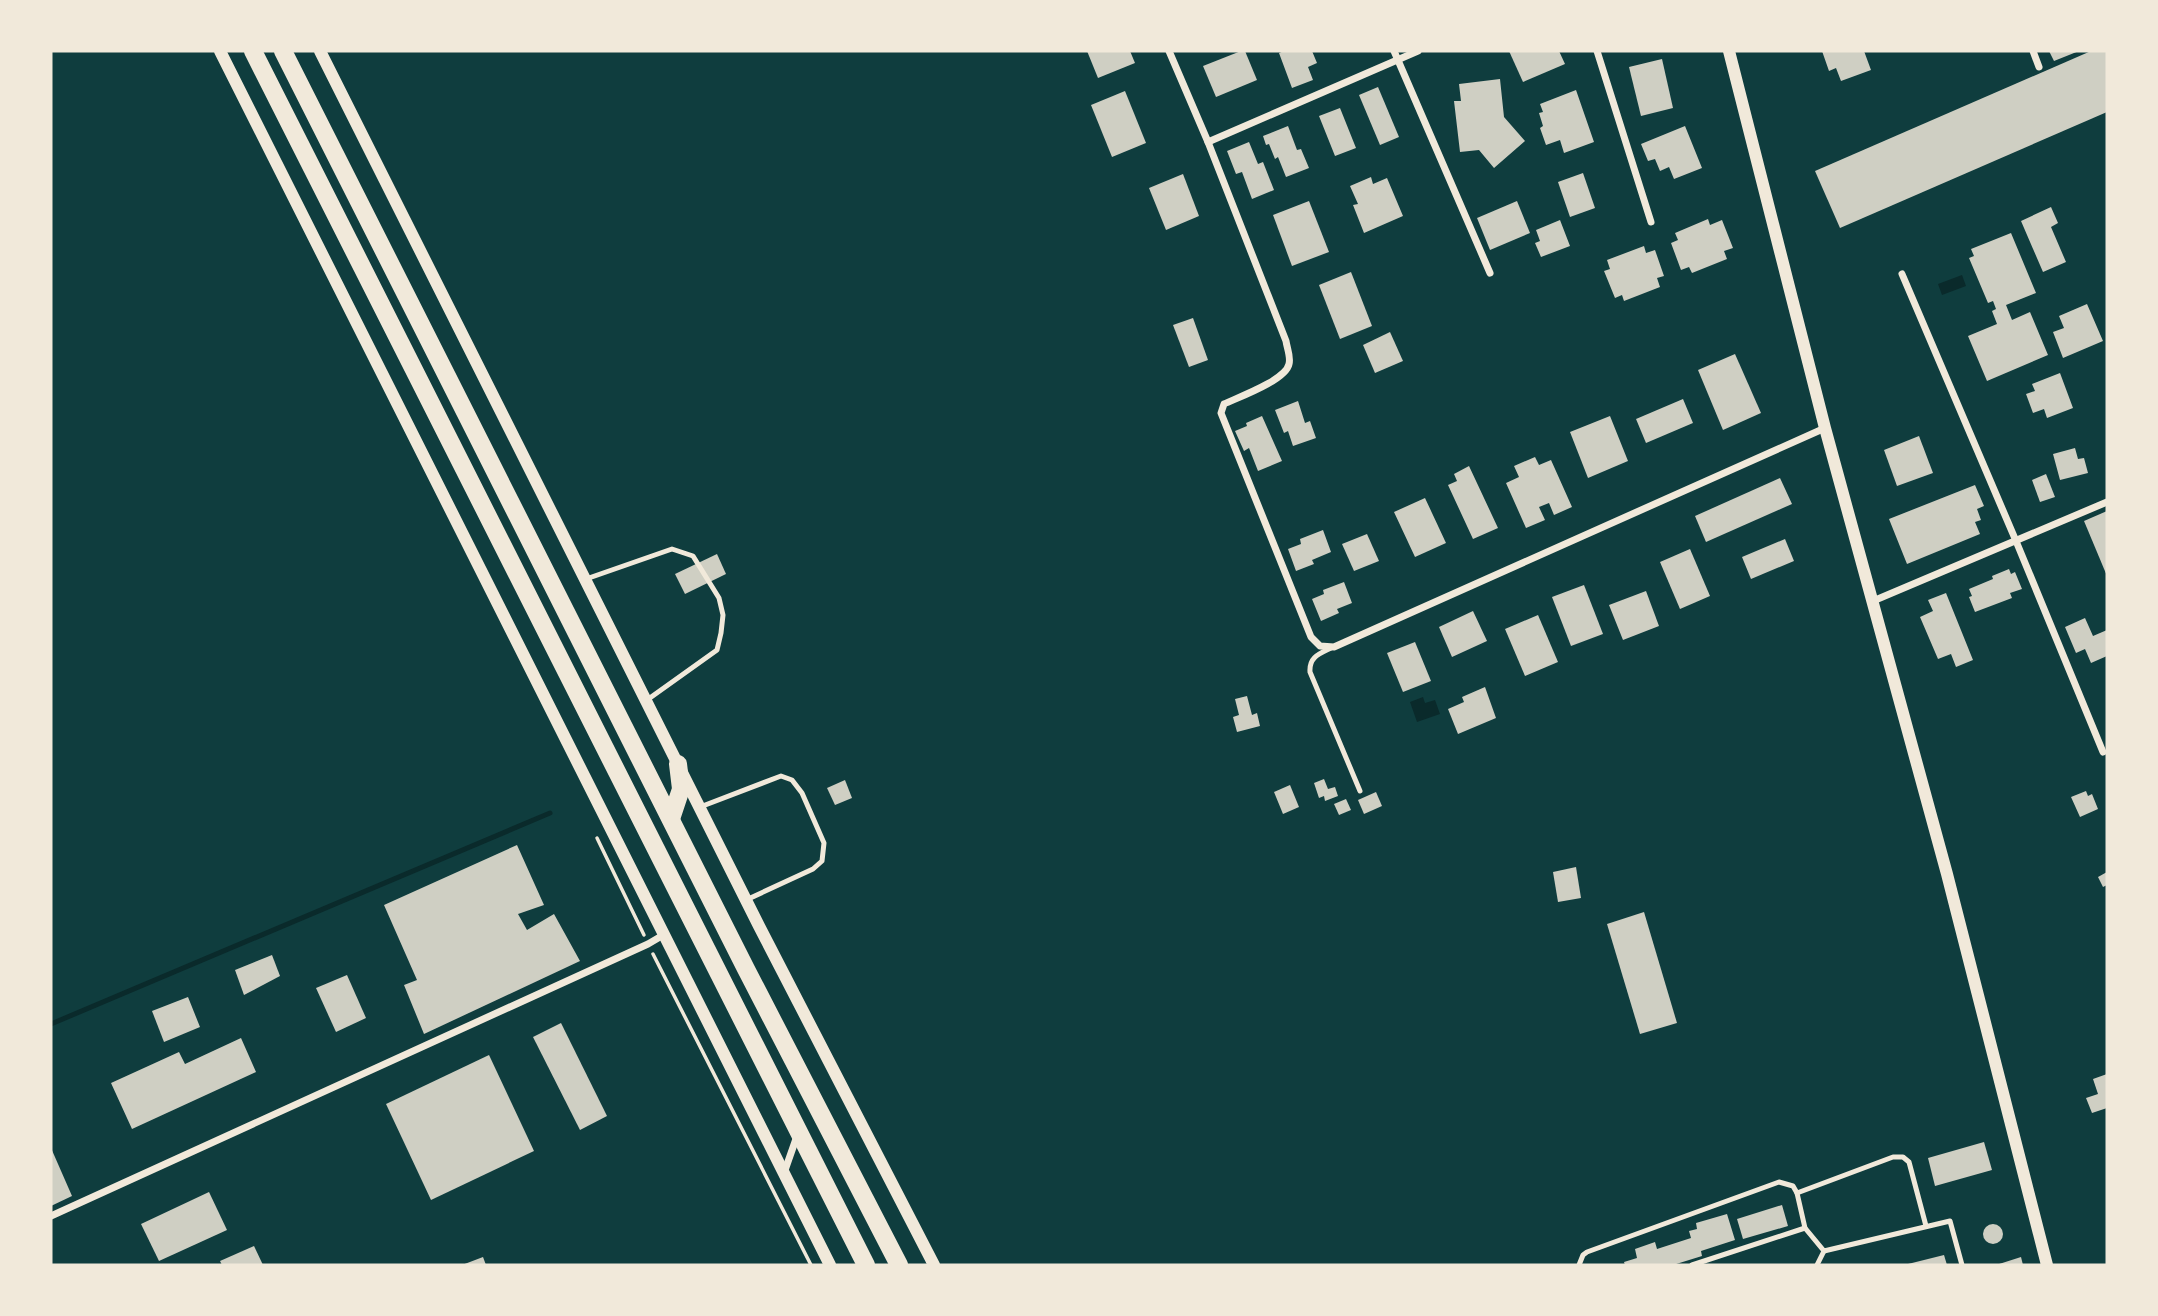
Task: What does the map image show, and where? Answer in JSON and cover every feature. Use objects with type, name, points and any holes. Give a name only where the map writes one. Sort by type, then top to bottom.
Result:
[{"type":"main road","points":[[253,51],[866,1265]]},
{"type":"main road","points":[[283,51],[899,1265]]},
{"type":"main road","points":[[671,820],[681,789],[678,764]]},
{"type":"street","points":[[220,51],[830,1265]]},
{"type":"street","points":[[320,51],[746,900],[934,1265]]},
{"type":"street","points":[[1170,51],[1286,341],[1289,358],[1286,370],[1278,378],[1224,404],[1221,413],[1311,637],[1320,646],[1334,647],[1825,428]]},
{"type":"street","points":[[1394,51],[1490,273]]},
{"type":"street","points":[[1208,142],[1418,51]]},
{"type":"street","points":[[1597,51],[1651,222]]},
{"type":"street","points":[[1729,51],[1825,428],[1947,874],[2047,1265]]},
{"type":"street","points":[[2033,51],[2039,67]]},
{"type":"street","points":[[1902,274],[2103,752]]},
{"type":"street","points":[[1873,601],[2107,502]]},
{"type":"street","points":[[51,1216],[665,934]]},
{"type":"street","points":[[784,1173],[798,1132]]},
{"type":"lane","points":[[586,580],[672,550],[693,556],[719,598],[723,615],[717,650],[647,699]]},
{"type":"lane","points":[[1334,647],[1314,657],[1309,664],[1310,672],[1360,791]]},
{"type":"lane","points":[[700,807],[781,776],[792,780],[802,793],[824,843],[822,861],[813,869],[746,900]]},
{"type":"lane","points":[[1797,1193],[1893,1157],[1903,1157],[1909,1162],[1926,1226]]},
{"type":"lane","points":[[1579,1265],[1587,1252],[1779,1182],[1793,1186],[1805,1228],[1824,1251]]},
{"type":"lane","points":[[1817,1265],[1824,1251],[1950,1221],[1962,1265]]},
{"type":"lane","points":[[1692,1265],[1805,1228]]},
{"type":"path","points":[[591,827],[811,1265]]},
{"type":"water","points":[[1962,275],[1966,286],[1942,295],[1938,284]]},
{"type":"water","points":[[1423,697],[1425,703],[1435,700],[1440,714],[1417,722],[1410,702]]},
{"type":"building","points":[[1087,51],[1130,51],[1135,63],[1098,78]]},
{"type":"building","points":[[1245,51],[1257,80],[1216,97],[1203,66]]},
{"type":"building","points":[[1312,51],[1317,63],[1308,67],[1313,80],[1292,88],[1279,53]]},
{"type":"building","points":[[1509,51],[1559,51],[1565,64],[1523,82]]},
{"type":"building","points":[[1822,51],[1864,51],[1871,70],[1841,81],[1836,68],[1829,71]]},
{"type":"building","points":[[2049,51],[2079,51],[2054,61]]},
{"type":"building","points":[[2091,51],[2107,51],[2107,112],[1840,228],[1815,171]]},
{"type":"building","points":[[1662,59],[1673,108],[1641,116],[1629,67]]},
{"type":"building","points":[[1500,79],[1504,117],[1525,141],[1494,168],[1479,150],[1460,152],[1454,101],[1461,101],[1459,84]]},
{"type":"building","points":[[1378,87],[1399,137],[1380,145],[1359,95]]},
{"type":"building","points":[[1576,90],[1594,142],[1564,153],[1560,140],[1546,145],[1540,128],[1543,126],[1539,113],[1543,112],[1540,104]]},
{"type":"building","points":[[1125,91],[1146,143],[1112,157],[1091,105]]},
{"type":"building","points":[[1340,108],[1356,148],[1335,156],[1319,116]]},
{"type":"building","points":[[1288,126],[1297,150],[1301,149],[1309,168],[1286,177],[1278,157],[1275,159],[1263,136]]},
{"type":"building","points":[[1685,126],[1702,168],[1674,179],[1669,167],[1660,171],[1655,159],[1648,161],[1641,144]]},
{"type":"building","points":[[1249,142],[1258,164],[1263,162],[1274,190],[1252,199],[1242,172],[1236,174],[1227,151]]},
{"type":"building","points":[[1583,173],[1595,208],[1570,217],[1558,182]]},
{"type":"building","points":[[1183,174],[1199,216],[1166,230],[1149,188]]},
{"type":"building","points":[[1371,177],[1373,184],[1387,178],[1403,216],[1364,233],[1353,205],[1358,204],[1350,186]]},
{"type":"building","points":[[1309,201],[1329,252],[1292,266],[1273,215]]},
{"type":"building","points":[[1517,201],[1530,233],[1490,250],[1477,218]]},
{"type":"building","points":[[2051,207],[2058,223],[2051,227],[2066,262],[2043,272],[2021,221]]},
{"type":"building","points":[[1708,219],[1710,225],[1722,220],[1733,248],[1724,251],[1727,259],[1692,273],[1689,267],[1681,270],[1671,243],[1678,240],[1675,233]]},
{"type":"building","points":[[1560,220],[1570,246],[1541,257],[1535,243],[1540,241],[1536,230]]},
{"type":"building","points":[[2011,233],[2036,293],[2006,305],[2012,320],[2030,312],[2048,355],[1987,381],[1968,336],[1997,324],[1992,311],[1996,309],[1993,301],[1988,303],[1969,258],[1974,256],[1971,249]]},
{"type":"building","points":[[1644,246],[1646,253],[1655,250],[1664,276],[1657,278],[1660,287],[1624,301],[1622,295],[1615,298],[1604,271],[1610,269],[1607,260]]},
{"type":"building","points":[[1351,272],[1372,326],[1340,339],[1319,285]]},
{"type":"building","points":[[2087,304],[2103,341],[2063,358],[2053,332],[2064,328],[2059,316]]},
{"type":"building","points":[[1193,318],[1208,360],[1189,367],[1173,325]]},
{"type":"building","points":[[1390,332],[1403,361],[1375,373],[1363,345]]},
{"type":"building","points":[[1735,354],[1761,413],[1723,430],[1698,370]]},
{"type":"building","points":[[2060,373],[2073,408],[2047,418],[2044,409],[2033,413],[2026,394],[2035,391],[2032,384]]},
{"type":"building","points":[[1683,399],[1693,423],[1646,443],[1636,419]]},
{"type":"building","points":[[1298,401],[1305,423],[1310,421],[1316,438],[1293,446],[1288,431],[1284,433],[1275,410]]},
{"type":"building","points":[[1262,416],[1282,461],[1258,471],[1249,448],[1244,451],[1235,431]]},
{"type":"building","points":[[1610,416],[1628,461],[1588,478],[1570,432]]},
{"type":"building","points":[[1919,436],[1933,473],[1897,486],[1884,450]]},
{"type":"building","points":[[2075,448],[2078,459],[2084,458],[2088,473],[2060,480],[2053,454]]},
{"type":"building","points":[[1535,457],[1539,465],[1551,460],[1572,507],[1554,515],[1549,503],[1539,507],[1545,520],[1526,528],[1506,483],[1519,477],[1514,466]]},
{"type":"building","points":[[1469,466],[1498,528],[1473,539],[1448,485],[1457,481],[1454,474]]},
{"type":"building","points":[[2046,474],[2055,497],[2040,502],[2032,480]]},
{"type":"building","points":[[1780,478],[1792,504],[1706,542],[1695,516]]},
{"type":"building","points":[[1975,485],[1984,506],[1977,509],[1981,520],[1975,522],[1980,534],[1907,564],[1889,519]]},
{"type":"building","points":[[1425,498],[1446,543],[1415,557],[1394,512]]},
{"type":"building","points":[[2107,511],[2107,576],[2084,521]]},
{"type":"building","points":[[1323,530],[1331,552],[1312,560],[1314,564],[1296,571],[1288,549],[1301,544],[1300,539]]},
{"type":"building","points":[[1367,534],[1379,561],[1354,571],[1342,544]]},
{"type":"building","points":[[1785,539],[1794,561],[1751,579],[1742,557]]},
{"type":"building","points":[[1690,549],[1710,596],[1680,609],[1660,562]]},
{"type":"building","points":[[717,554],[726,574],[685,594],[675,574]]},
{"type":"building","points":[[2009,569],[2011,574],[2015,572],[2022,589],[2010,593],[2012,598],[1975,612],[1969,589]]},
{"type":"building","points":[[1344,582],[1352,603],[1337,609],[1339,613],[1321,621],[1312,599],[1324,594],[1323,590]]},
{"type":"building","points":[[1584,585],[1603,634],[1571,646],[1552,597]]},
{"type":"building","points":[[1646,591],[1659,626],[1623,640],[1609,605]]},
{"type":"building","points":[[1946,593],[1973,660],[1956,667],[1951,654],[1938,659],[1920,617],[1933,611],[1928,600]]},
{"type":"building","points":[[1473,611],[1487,641],[1452,657],[1439,627]]},
{"type":"building","points":[[1538,615],[1558,662],[1525,676],[1505,629]]},
{"type":"building","points":[[2085,618],[2093,636],[2107,630],[2107,656],[2091,663],[2085,649],[2076,653],[2065,627]]},
{"type":"building","points":[[1415,642],[1431,681],[1403,692],[1387,653]]},
{"type":"building","points":[[1485,687],[1496,718],[1458,734],[1448,709],[1464,702],[1462,697]]},
{"type":"building","points":[[1247,696],[1252,715],[1257,713],[1260,726],[1237,732],[1233,717],[1239,715],[1235,699]]},
{"type":"building","points":[[1324,779],[1328,789],[1335,787],[1338,796],[1325,801],[1324,796],[1319,798],[1314,783]]},
{"type":"building","points":[[845,780],[852,798],[835,805],[827,788]]},
{"type":"building","points":[[1290,785],[1299,807],[1283,814],[1274,792]]},
{"type":"building","points":[[2086,791],[2088,796],[2092,794],[2098,809],[2080,817],[2071,797]]},
{"type":"building","points":[[1376,792],[1382,806],[1364,814],[1358,800]]},
{"type":"building","points":[[1346,799],[1351,810],[1339,815],[1334,804]]},
{"type":"building","points":[[517,845],[544,905],[518,914],[527,930],[554,914],[580,961],[424,1034],[404,985],[417,980],[384,905]]},
{"type":"building","points":[[1576,867],[1581,898],[1558,902],[1553,872]]},
{"type":"building","points":[[2107,872],[2107,885],[2103,887],[2098,877]]},
{"type":"building","points":[[1644,912],[1677,1023],[1640,1034],[1607,924]]},
{"type":"building","points":[[272,955],[280,976],[244,995],[235,970]]},
{"type":"building","points":[[347,975],[366,1018],[336,1032],[316,988]]},
{"type":"building","points":[[188,997],[200,1027],[164,1042],[152,1011]]},
{"type":"building","points":[[561,1023],[607,1116],[580,1130],[533,1037]]},
{"type":"building","points":[[241,1038],[256,1072],[132,1129],[111,1083],[179,1052],[185,1064]]},
{"type":"building","points":[[489,1055],[534,1151],[431,1200],[386,1104]]},
{"type":"building","points":[[2107,1074],[2107,1108],[2092,1113],[2086,1098],[2098,1094],[2093,1079]]},
{"type":"building","points":[[1984,1142],[1992,1170],[1935,1186],[1928,1158]]},
{"type":"building","points":[[51,1148],[72,1196],[51,1206]]},
{"type":"building","points":[[209,1192],[227,1230],[159,1261],[141,1224]]},
{"type":"building","points":[[1782,1205],[1788,1226],[1743,1239],[1737,1219]]},
{"type":"building","points":[[1727,1214],[1735,1240],[1701,1251],[1702,1256],[1673,1265],[1625,1265],[1624,1262],[1637,1258],[1635,1249],[1655,1242],[1657,1249],[1691,1238],[1689,1231],[1697,1229],[1696,1223]]},
{"type":"building","points":[[1993,1224],[2000,1227],[2003,1234],[2000,1241],[1993,1244],[1986,1241],[1983,1234],[1986,1227]]},
{"type":"building","points":[[254,1246],[263,1265],[222,1265],[220,1261]]},
{"type":"building","points":[[1944,1255],[1947,1265],[1908,1265],[1908,1264]]},
{"type":"building","points":[[483,1257],[486,1265],[462,1265]]},
{"type":"building","points":[[2021,1257],[2023,1265],[1996,1265]]},
{"type":"waterway","points":[[51,1024],[550,813]]}]
